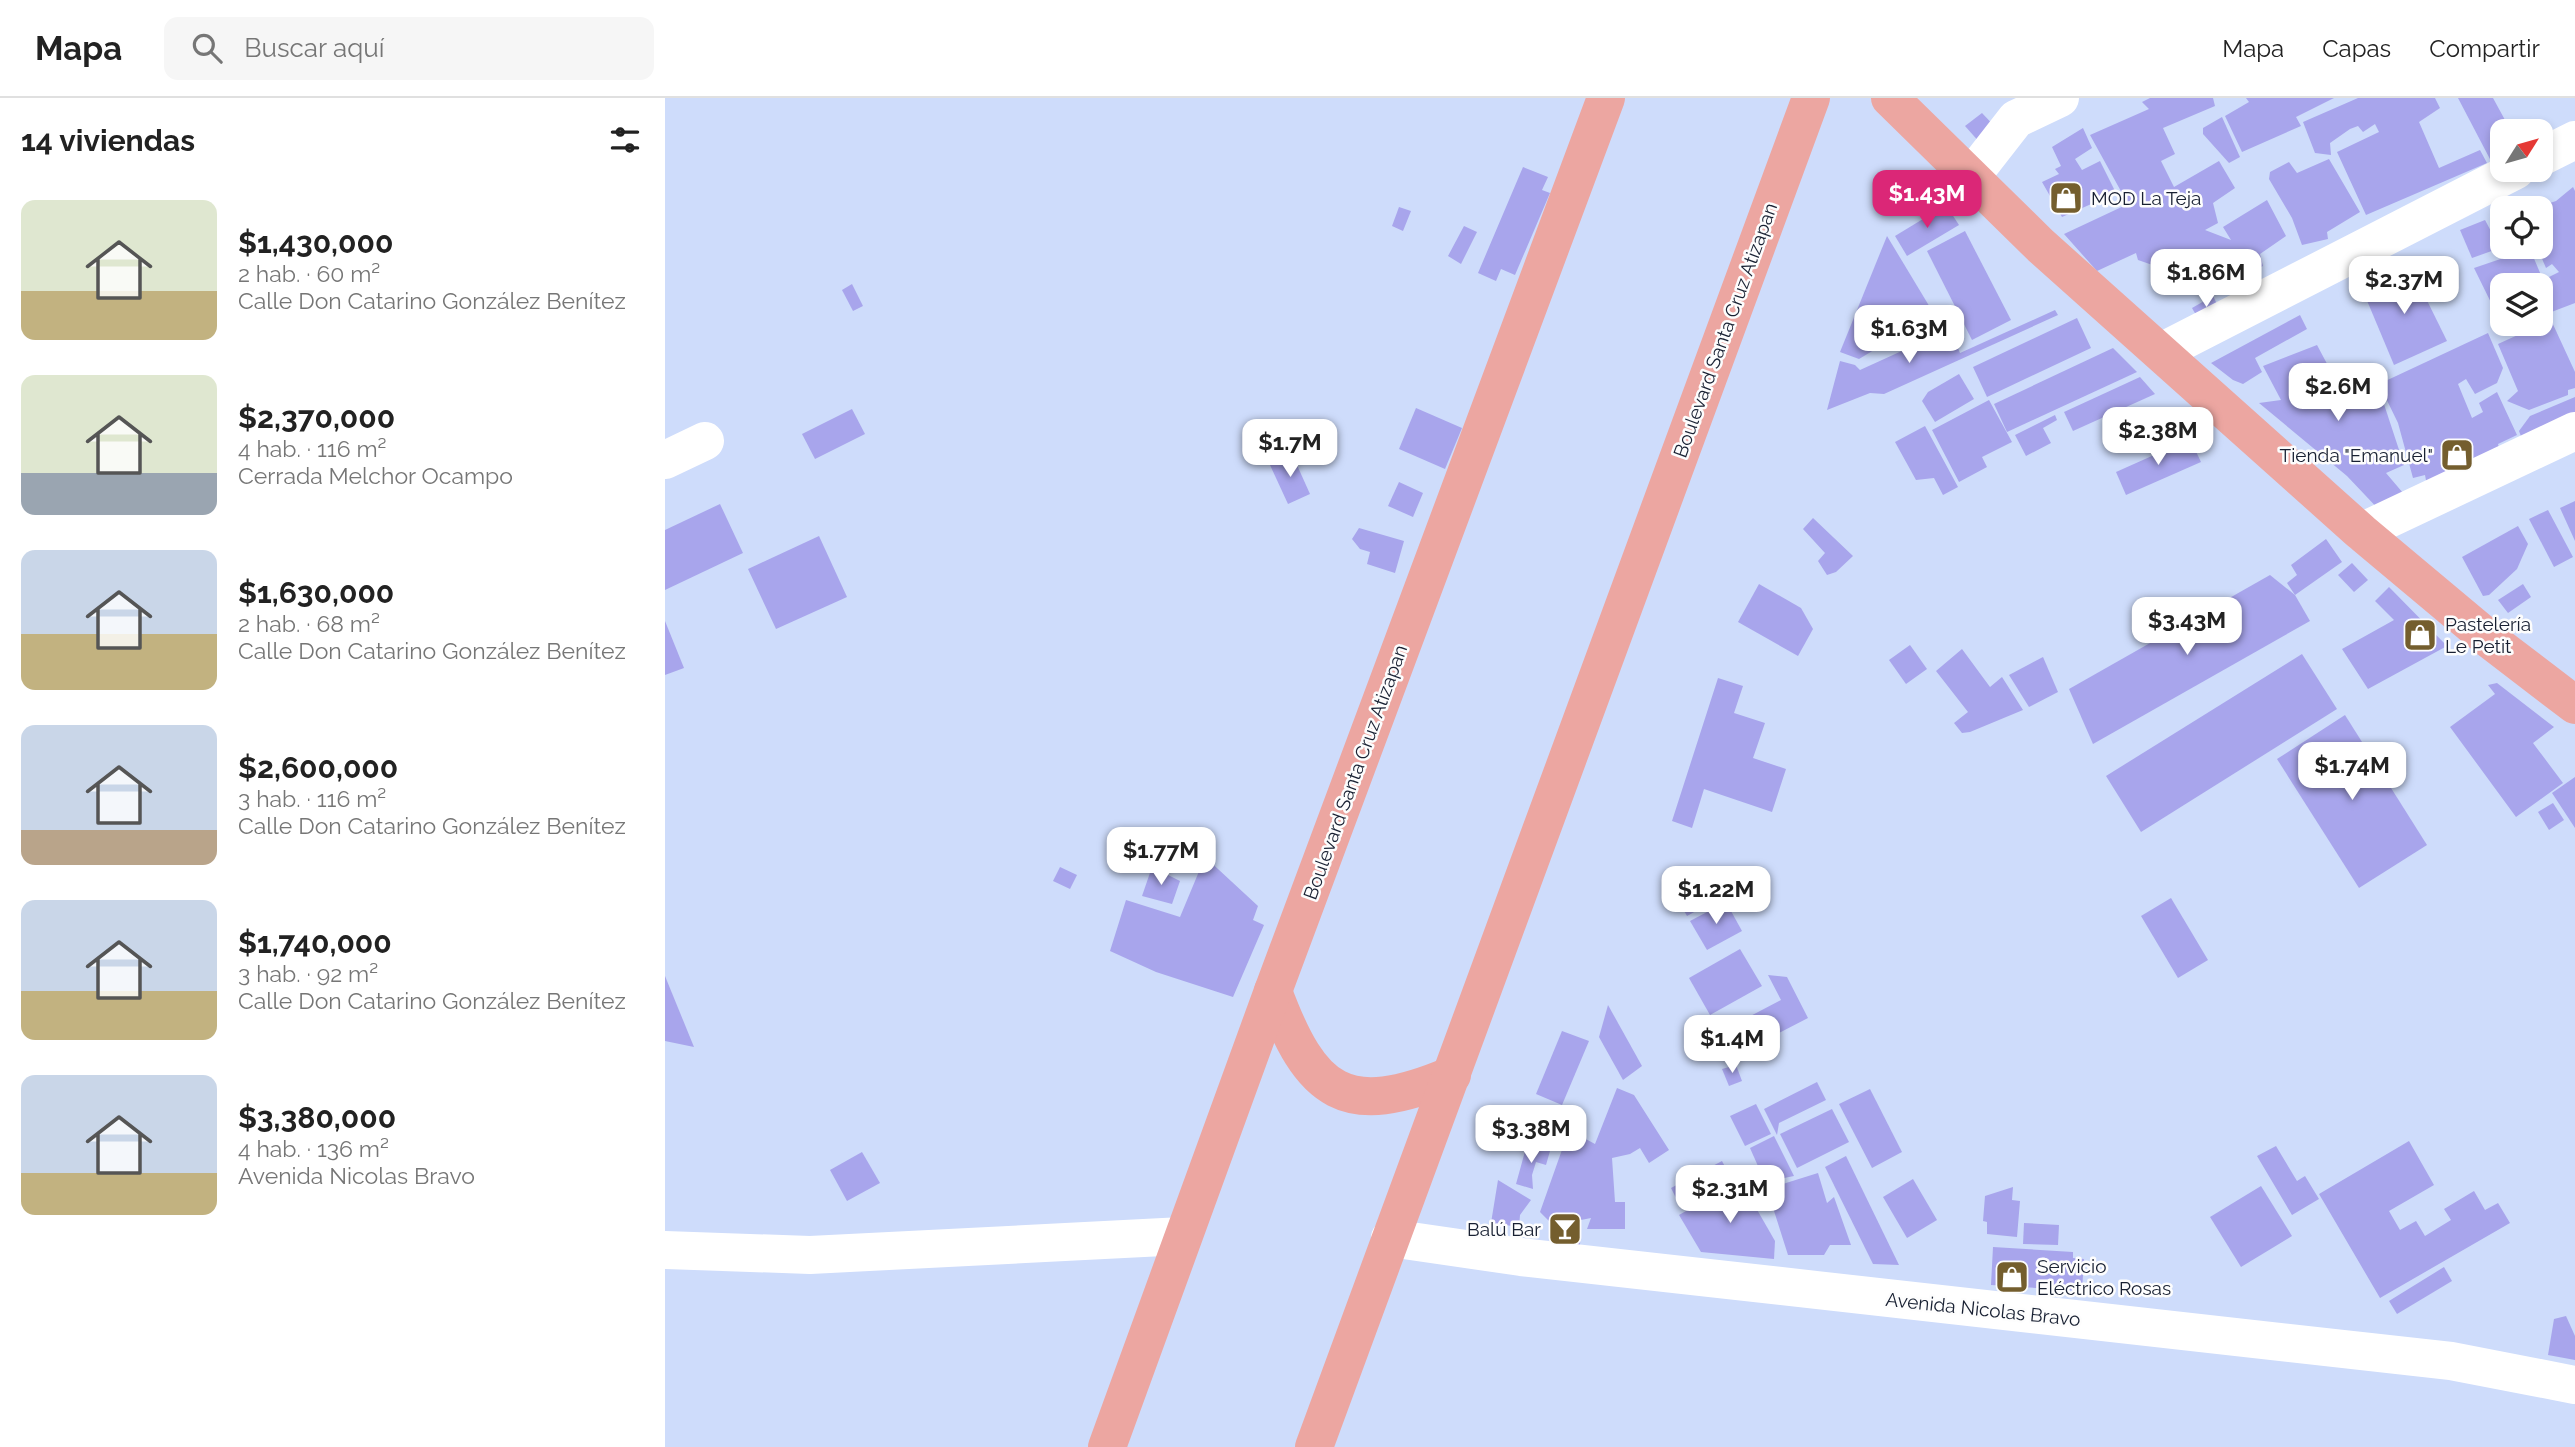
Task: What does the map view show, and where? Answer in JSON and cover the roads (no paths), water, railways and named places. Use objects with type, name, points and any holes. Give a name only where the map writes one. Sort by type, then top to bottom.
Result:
[{"type":"main road","name":"Boulevard Santa Cruz Atizapan","points":[[1107,1447],[1273,991],[1606,98]]},
{"type":"main road","name":"Boulevard Santa Cruz Atizapan","points":[[1390,1238],[1811,98]]},
{"type":"main road","points":[[1889,98],[2041,246],[2361,532],[2490,640],[2575,705]]},
{"type":"main road","points":[[1273,991],[1289,1034],[1301,1056],[1319,1077],[1347,1094],[1381,1097],[1415,1090],[1451,1074]]},
{"type":"main road","points":[[1314,1447],[1390,1238]]},
{"type":"street","points":[[1970,178],[2024,108],[2060,98]]},
{"type":"street","points":[[2553,151],[2575,140]]},
{"type":"street","points":[[2161,352],[2493,182]]},
{"type":"street","points":[[2361,532],[2575,431]]},
{"type":"street","points":[[665,460],[705,441]]},
{"type":"street","points":[[665,1250],[810,1255],[1183,1236]]},
{"type":"street","name":"Avenida Nicolas Bravo","points":[[1390,1238],[1534,1258],[2451,1361],[2575,1385]]},
{"type":"place","name":"MOD La Teja","points":[[2066,198]]},
{"type":"place","name":"Tienda \"Emanuel\"","points":[[2457,455]]},
{"type":"place","name":"Pastelería Le Petit","points":[[2420,635]]},
{"type":"place","name":"Balú Bar","points":[[1565,1229]]},
{"type":"place","name":"Servicio Eléctrico Rosas","points":[[2012,1277]]}]
